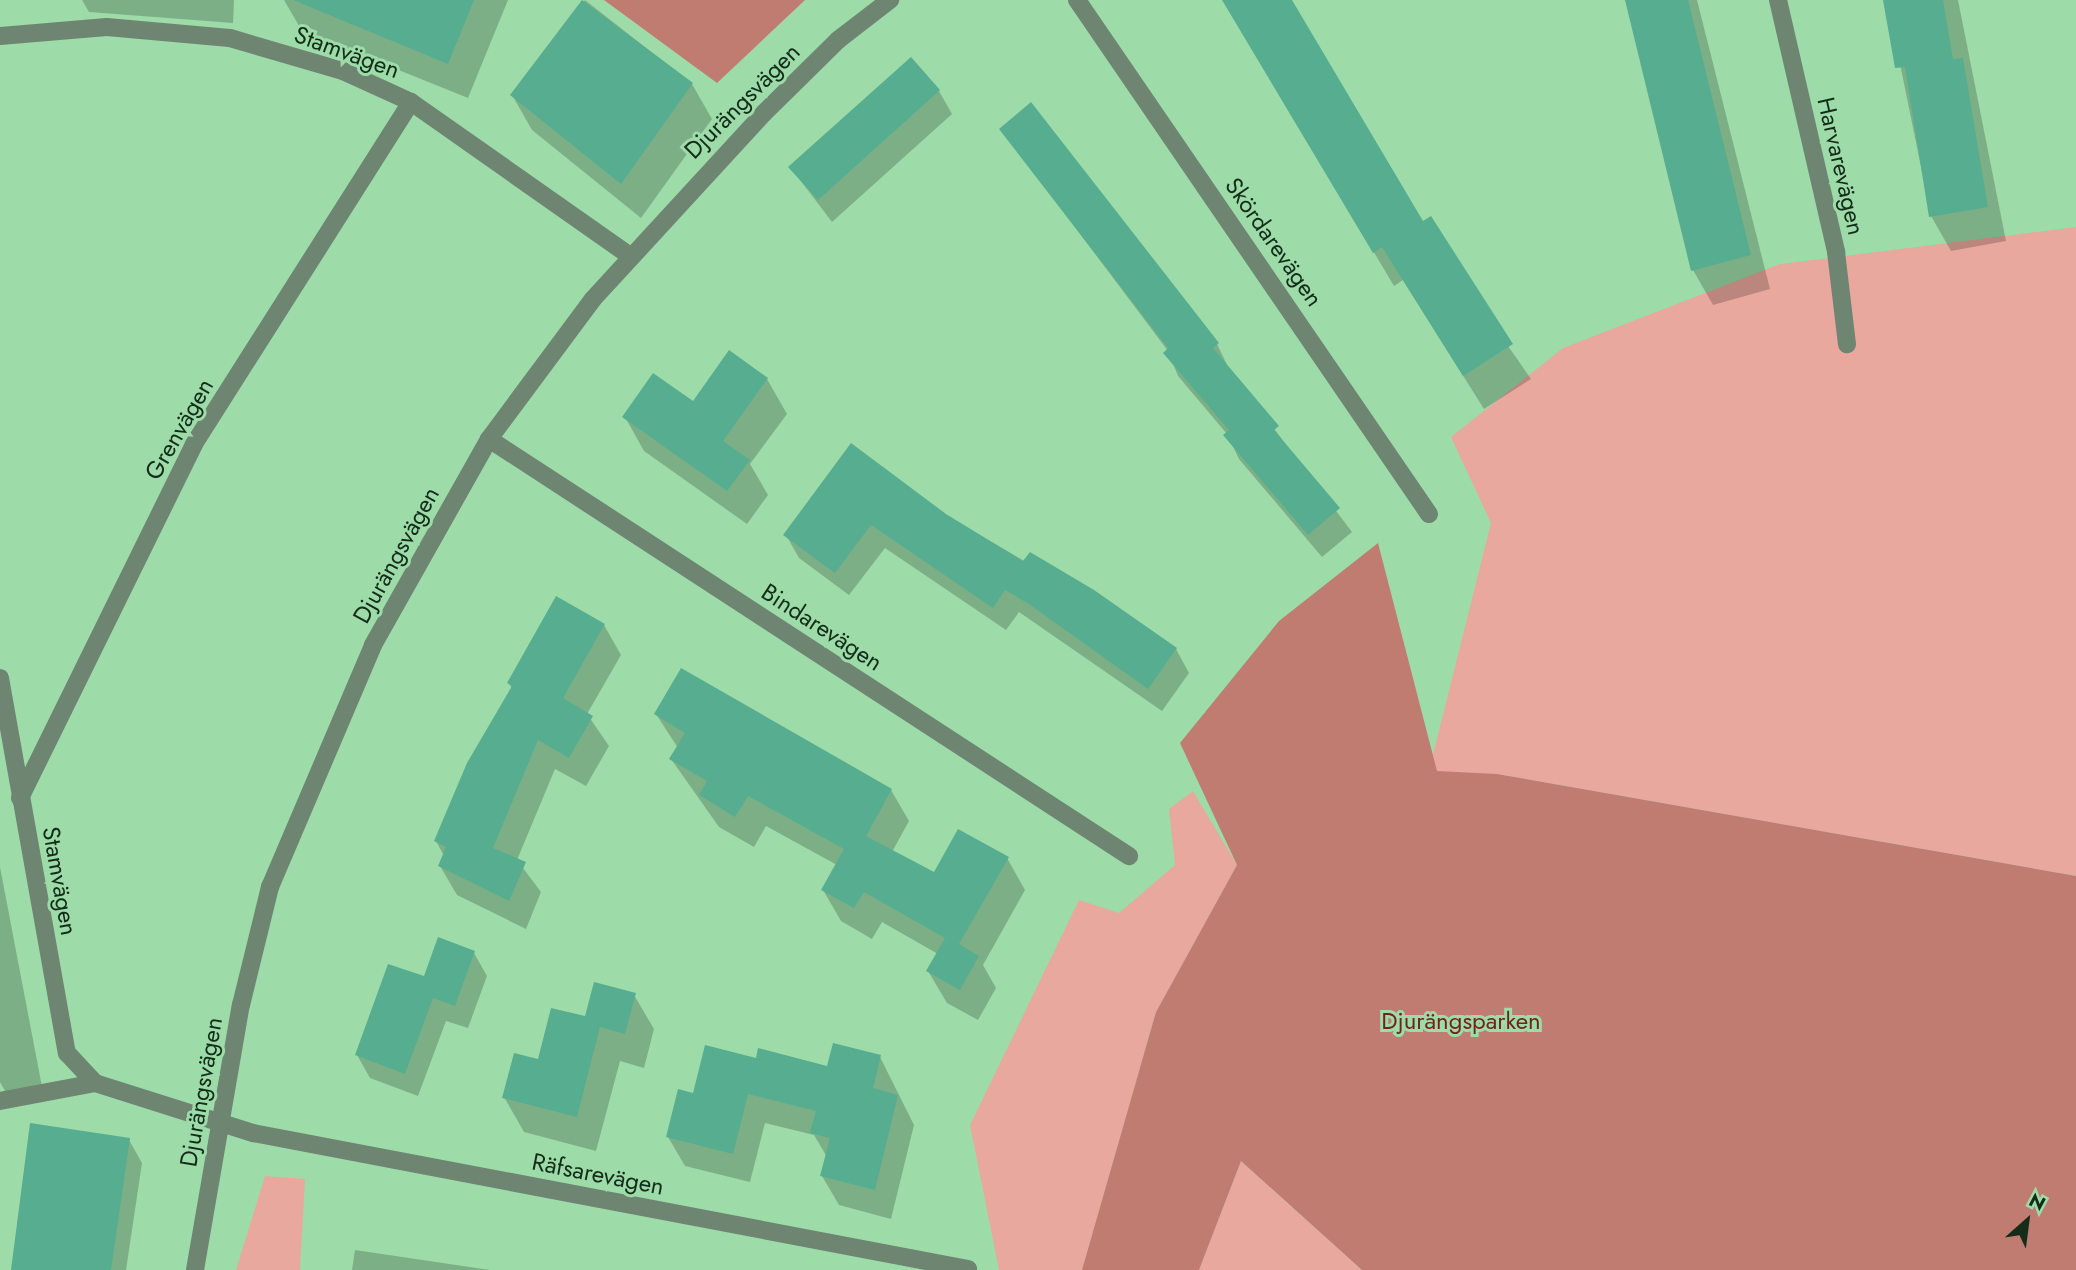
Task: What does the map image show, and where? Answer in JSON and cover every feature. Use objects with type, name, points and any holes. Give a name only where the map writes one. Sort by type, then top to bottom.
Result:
[{"type":"street","name":"Djurängsvägen","points":[[195,1270],[220,1121],[270,887],[313,776],[373,645],[489,439],[630,256],[828,49],[890,0]]},
{"type":"street","name":"Skördarevägen","points":[[1077,0],[1429,514]]},
{"type":"street","name":"Harvarevägen","points":[[1778,0],[1836,253],[1847,344]]},
{"type":"street","name":"Stamvägen","points":[[0,36],[107,27],[229,38],[343,71],[411,102],[630,256]]},
{"type":"street","name":"Grenvägen","points":[[20,798],[194,444],[411,102]]},
{"type":"street","name":"Bindarevägen","points":[[489,439],[1129,856]]},
{"type":"street","name":"Stamvägen","points":[[0,678],[67,1053],[95,1083]]},
{"type":"street","points":[[0,1101],[95,1083],[220,1121]]},
{"type":"street","name":"Räfsarevägen","points":[[220,1121],[253,1133],[968,1269]]},
{"type":"shaded area","points":[[2076,227],[2076,876],[1497,774],[1428,774],[1491,523],[1451,437],[1563,348],[1780,264]]},
{"type":"shaded area","points":[[1193,791],[1237,865],[1156,1012],[1082,1270],[999,1270],[970,1125],[1079,900],[1119,913],[1175,865],[1169,809]]},
{"type":"shaded area","points":[[1241,1161],[1362,1270],[1199,1270]]},
{"type":"shaded area","points":[[265,1176],[305,1179],[300,1270],[236,1270]]},
{"type":"green space","points":[[604,0],[805,0],[717,83]]},
{"type":"green space","name":"Djurängsparken","points":[[1378,543],[1437,771],[1497,774],[2076,876],[2076,1270],[1362,1270],[1241,1161],[1199,1270],[1082,1270],[1156,1012],[1237,865],[1180,743],[1279,621]]},
{"type":"building","points":[[293,0],[474,0],[448,64]]},
{"type":"building","points":[[582,0],[693,83],[621,184],[510,95]]},
{"type":"building","points":[[1222,0],[1292,0],[1423,221],[1431,216],[1513,344],[1463,376],[1382,247],[1373,253]]},
{"type":"building","points":[[1625,0],[1688,0],[1751,255],[1691,271]]},
{"type":"building","points":[[1883,0],[1943,0],[1953,59],[1963,58],[1988,207],[1929,217],[1905,67],[1895,68]]},
{"type":"building","points":[[911,57],[940,90],[818,200],[788,167]]},
{"type":"building","points":[[1031,102],[1219,343],[1213,348],[1279,426],[1274,430],[1340,508],[1308,535],[1223,435],[1229,430],[1163,353],[1168,348],[999,129]]},
{"type":"building","points":[[729,350],[768,378],[723,441],[750,460],[727,491],[622,417],[653,373],[693,401]]},
{"type":"building","points":[[851,443],[946,514],[1023,561],[1030,552],[1094,590],[1177,648],[1148,689],[1029,604],[1005,590],[993,608],[871,525],[835,573],[783,535]]},
{"type":"building","points":[[556,596],[605,624],[563,698],[593,716],[569,758],[538,740],[493,848],[526,862],[509,901],[438,866],[446,847],[434,841],[467,763],[512,686],[507,683]]},
{"type":"building","points":[[681,668],[892,789],[866,836],[934,872],[958,829],[1009,857],[959,944],[979,956],[960,990],[926,971],[945,938],[864,892],[854,908],[821,890],[844,849],[748,796],[735,817],[699,795],[707,781],[669,759],[685,733],[654,714]]},
{"type":"building","points":[[438,937],[475,951],[455,1006],[433,998],[405,1074],[355,1055],[388,964],[424,976]]},
{"type":"building","points":[[594,982],[636,993],[625,1034],[600,1027],[577,1117],[502,1098],[514,1053],[538,1059],[551,1008],[585,1016]]},
{"type":"building","points":[[833,1043],[881,1055],[873,1088],[898,1095],[875,1190],[820,1176],[830,1138],[810,1133],[816,1111],[748,1094],[733,1154],[666,1137],[678,1089],[693,1093],[705,1045],[756,1058],[758,1048],[827,1066]]},
{"type":"building","points":[[30,1123],[130,1138],[111,1270],[11,1270]]}]
